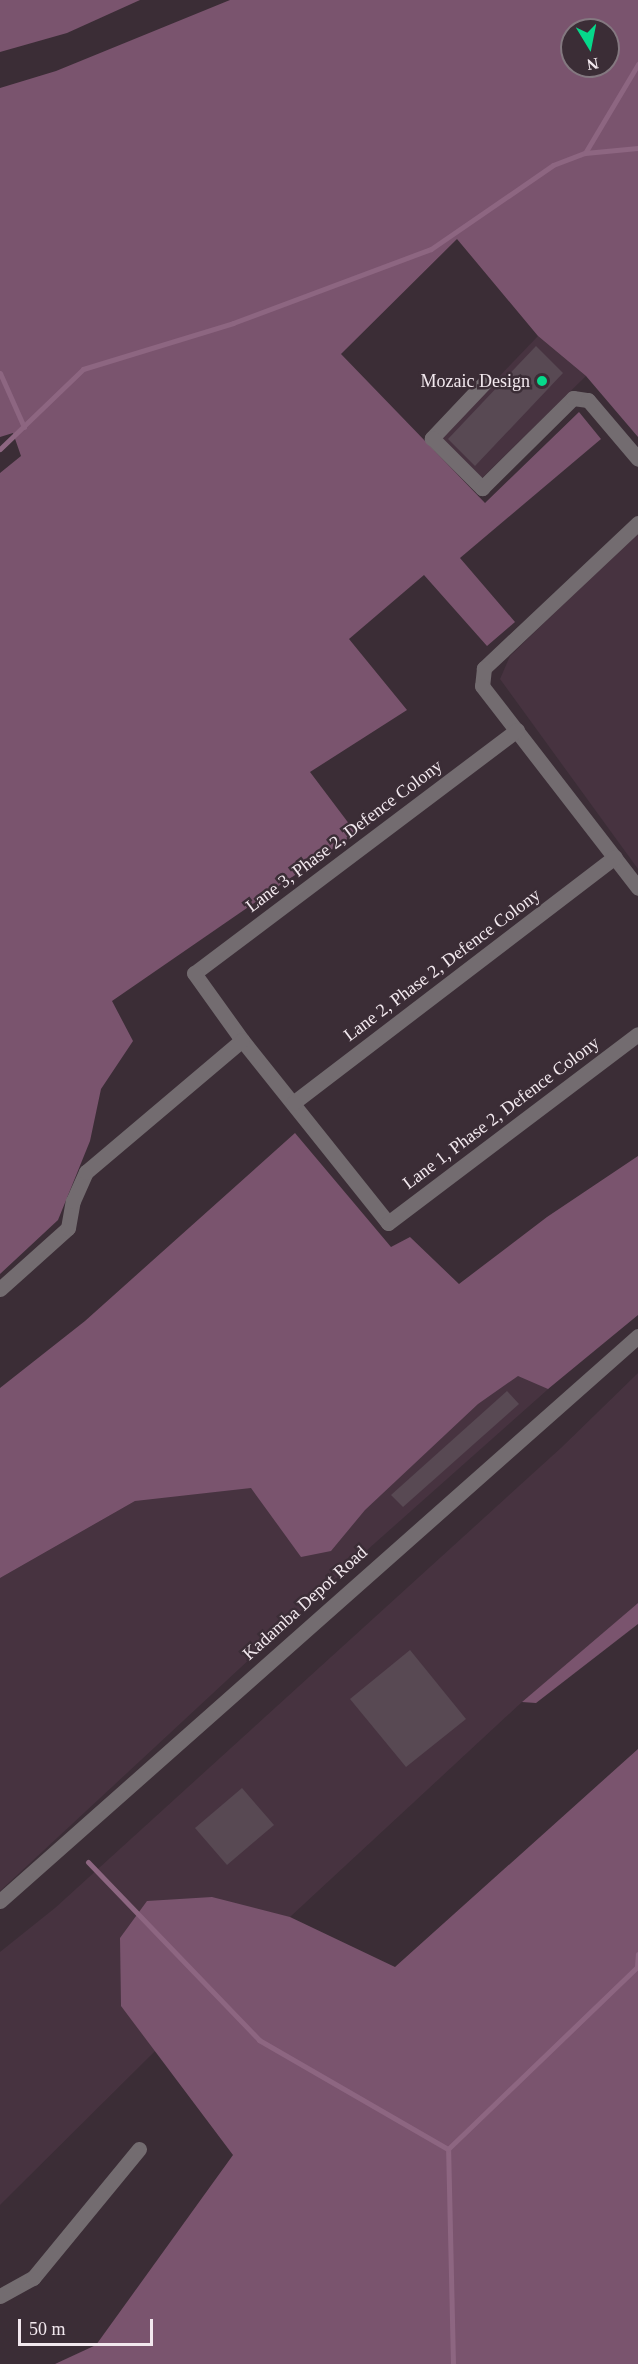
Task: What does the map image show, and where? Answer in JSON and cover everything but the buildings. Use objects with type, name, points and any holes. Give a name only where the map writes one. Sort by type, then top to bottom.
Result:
[{"type":"street","points":[[486,381],[432,438],[482,488],[573,398],[588,400],[638,459]]},
{"type":"street","points":[[638,523],[484,668],[482,686],[638,888]]},
{"type":"street","name":"Lane 3, Phase 2, Defence Colony","points":[[242,1040],[194,973],[517,730]]},
{"type":"street","name":"Lane 2, Phase 2, Defence Colony","points":[[293,1103],[615,857]]},
{"type":"street","name":"Lane 1, Phase 2, Defence Colony","points":[[293,1103],[388,1223],[638,1034]]},
{"type":"street","points":[[0,1289],[68,1228],[73,1201],[86,1172],[242,1040],[293,1103]]},
{"type":"street","name":"Kadamba Depot Road","points":[[0,1901],[638,1336]]},
{"type":"street","points":[[0,2296],[33,2278],[139,2149]]},
{"type":"shaded area","points":[[0,0],[140,0],[67,33],[0,52]]},
{"type":"shaded area","points":[[230,0],[638,0],[638,437],[586,376],[538,336],[457,239],[341,354],[485,503],[579,412],[601,439],[460,558],[515,622],[487,646],[424,575],[349,639],[407,710],[310,772],[356,833],[112,1001],[133,1041],[101,1089],[90,1141],[58,1220],[0,1274],[0,473],[21,456],[13,433],[0,437],[0,88],[56,71]]},
{"type":"shaded area","points":[[538,336],[586,376],[482,478],[440,438]]},
{"type":"shaded area","points":[[638,532],[638,869],[500,679],[510,656]]},
{"type":"shaded area","points":[[295,1133],[391,1247],[410,1237],[459,1284],[547,1217],[638,1156],[638,1315],[548,1389],[518,1376],[478,1404],[365,1510],[331,1551],[301,1557],[251,1488],[135,1501],[0,1578],[0,1388],[85,1321]]},
{"type":"shaded area","points":[[490,1266],[582,1359],[366,1551],[0,1891],[0,1578],[135,1501]]},
{"type":"shaded area","points":[[638,1373],[638,1603],[522,1702],[290,1917],[0,2205],[0,1952],[55,1908],[562,1447]]},
{"type":"shaded area","points":[[638,1603],[638,1624],[536,1703],[522,1702]]},
{"type":"shaded area","points":[[638,1749],[638,2364],[55,2364],[96,2345],[233,2155],[121,2006],[120,1938],[147,1901],[212,1897],[290,1917],[395,1967]]},
{"type":"waterway","points":[[585,153],[638,64]]},
{"type":"waterway","points":[[0,449],[83,369],[233,323],[431,249],[553,165],[585,153],[638,148]]},
{"type":"waterway","points":[[0,373],[24,427]]},
{"type":"waterway","points":[[88,1862],[259,2040],[448,2149]]},
{"type":"waterway","points":[[453,2364],[448,2149],[637,1967],[638,1954]]},
{"type":"place","name":"Mozaic Design","points":[[542,381]]}]
